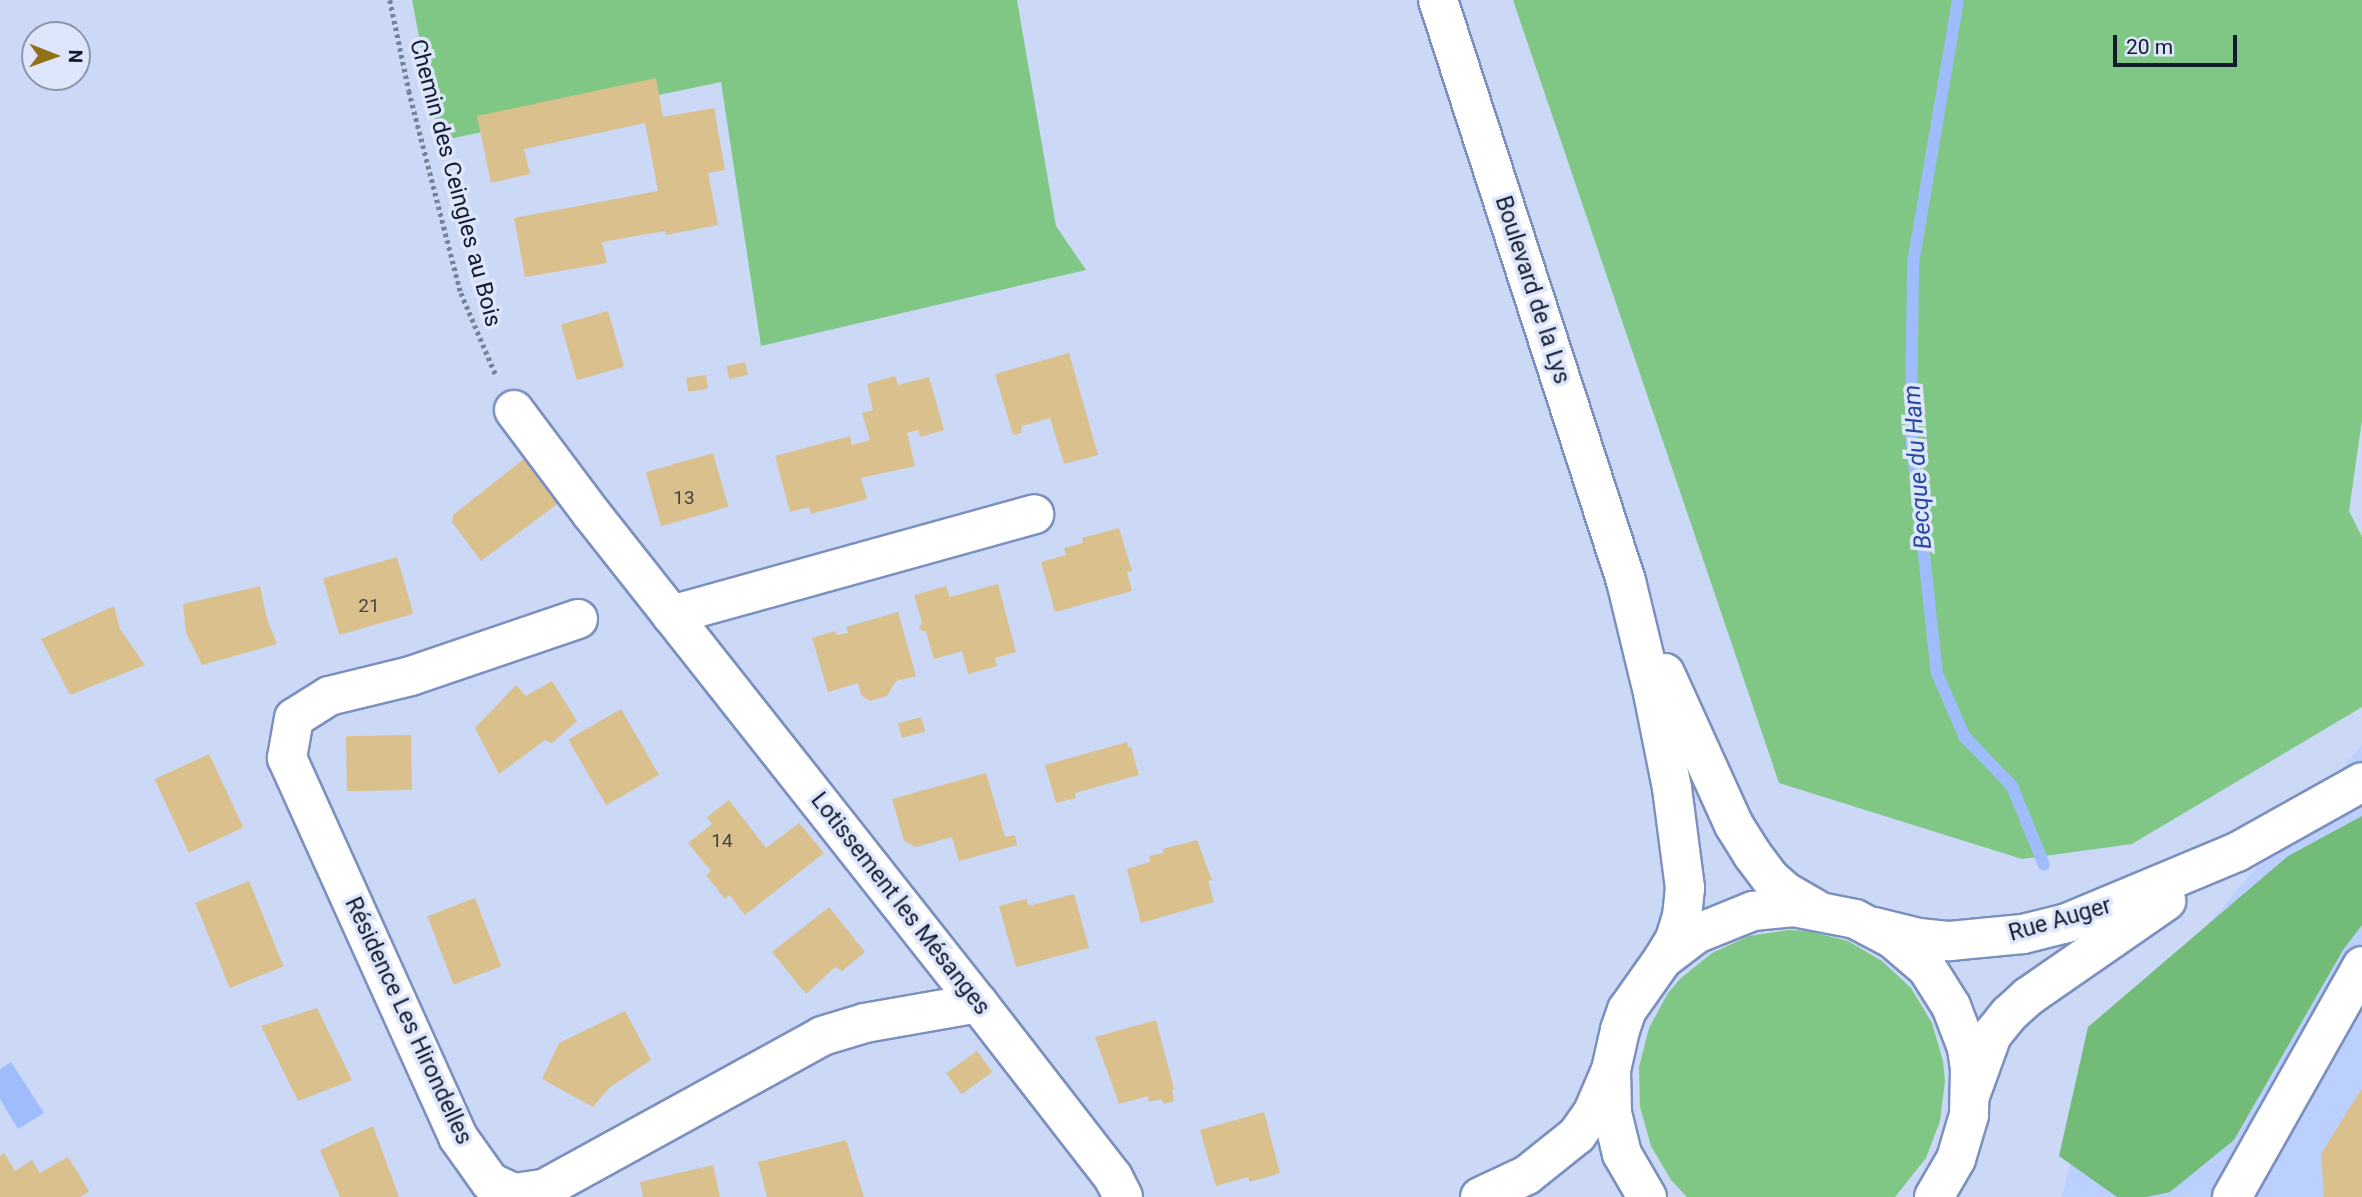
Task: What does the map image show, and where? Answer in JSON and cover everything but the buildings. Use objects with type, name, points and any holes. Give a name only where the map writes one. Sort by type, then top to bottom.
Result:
[{"type":"street","name":"Boulevard de la Lys","points":[[1438,0],[1626,581],[1653,692],[1683,854],[1685,888],[1682,916],[1675,939],[1663,959]]},
{"type":"street","name":"Lotissement les Mésanges","points":[[514,410],[1113,1177],[1123,1197]]},
{"type":"street","points":[[671,614],[1034,514]]},
{"type":"street","name":"Boulevard de la Lys","points":[[1626,581],[1734,825],[1770,878],[1786,892],[1815,909]]},
{"type":"street","name":"Résidence Les Hirondelles","points":[[578,619],[411,676],[329,696],[294,718],[287,758],[458,1137],[490,1182],[514,1193],[544,1189],[822,1036],[865,1023],[978,1003]]},
{"type":"street","name":"Rue Auger","points":[[1874,927],[1919,939],[1950,941],[2023,934],[2067,923],[2123,902],[2236,852],[2362,782]]},
{"type":"street","name":"Rue Auger","points":[[1971,1093],[1980,1060],[1992,1035],[2029,996],[2236,852]]},
{"type":"street","points":[[1647,1197],[1632,1173],[1616,1133],[1610,1091],[1619,1030],[1628,1010],[1663,959],[1696,934],[1733,916],[1774,908],[1815,909],[1845,915],[1874,927],[1927,968],[1951,1006],[1966,1048],[1971,1093],[1964,1138],[1956,1159],[1934,1197]]},
{"type":"street","points":[[2232,1197],[2362,967]]},
{"type":"street","points":[[1480,1197],[1527,1175],[1577,1135],[1592,1112],[1611,1070]]},
{"type":"path","name":"Chemin des Ceingles au Bois","points":[[390,0],[412,104],[461,293],[482,349],[514,410]]},
{"type":"shaded area","points":[[2362,745],[2362,1197],[2062,1197],[2098,1052]]},
{"type":"shaded area","points":[[11,1062],[44,1113],[18,1129],[0,1099],[0,1069]]},
{"type":"green space","points":[[412,0],[1017,0],[1056,226],[1086,270],[761,346],[721,82],[439,141]]},
{"type":"green space","points":[[1513,0],[2362,0],[2362,420],[2349,511],[2362,537],[2362,707],[2132,844],[2022,859],[1779,783]]},
{"type":"green space","points":[[2362,816],[2362,925],[2343,950],[2234,1140],[2170,1192],[2146,1197],[2117,1197],[2059,1156],[2088,1027],[2288,856]]},
{"type":"green space","points":[[1788,930],[1808,931],[1848,941],[1882,961],[1911,988],[1932,1023],[1943,1061],[1945,1081],[1940,1121],[1926,1158],[1895,1197],[1687,1197],[1671,1180],[1651,1146],[1640,1107],[1639,1067],[1649,1028],[1668,993],[1681,978],[1712,953],[1749,936]]},
{"type":"waterway","name":"Becque du Ham","points":[[1958,0],[1913,263],[1911,435],[1937,673],[1964,736],[2012,786],[2044,865]]}]
